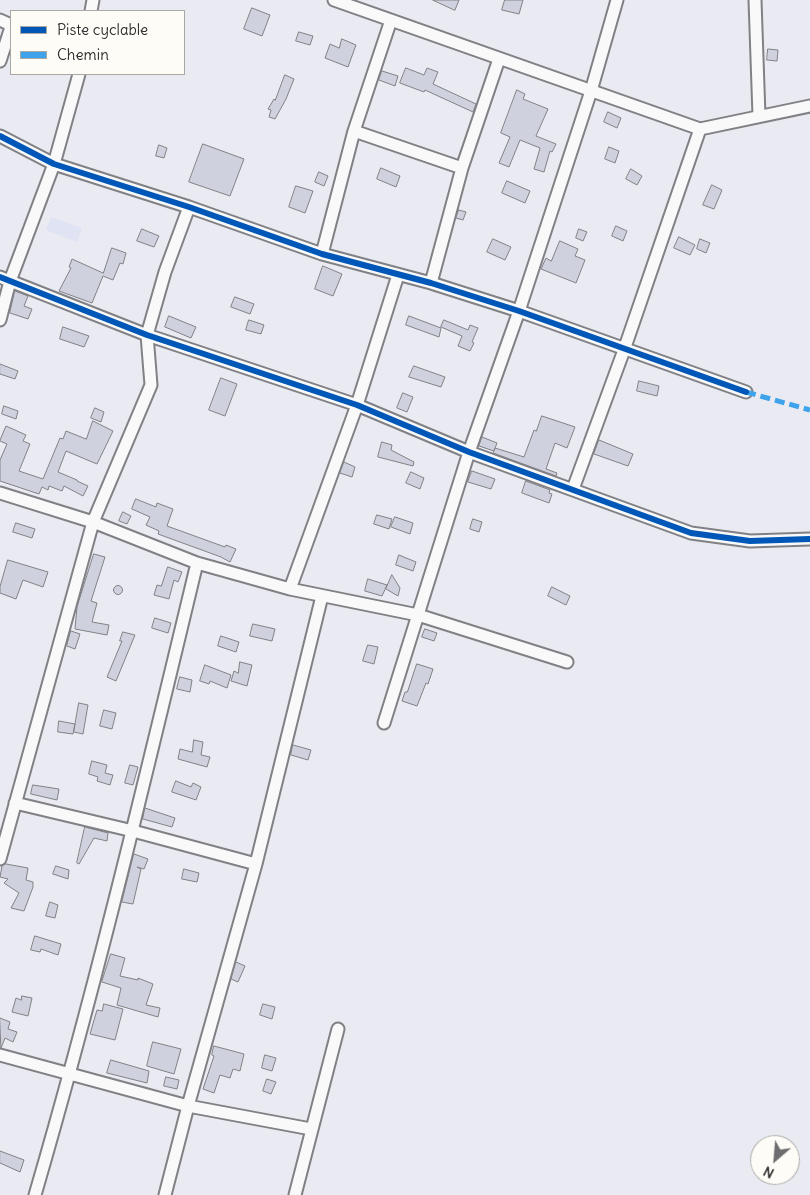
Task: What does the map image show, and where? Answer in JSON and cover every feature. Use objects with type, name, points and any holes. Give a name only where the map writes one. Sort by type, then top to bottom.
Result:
[{"type":"street","points":[[334,0],[700,129],[810,106]]},
{"type":"street","points":[[384,723],[469,452],[519,311],[591,91],[617,0]]},
{"type":"street","points":[[755,0],[759,116]]},
{"type":"street","points":[[322,254],[354,131],[391,20]]},
{"type":"street","points":[[0,61],[10,29]]},
{"type":"street","points":[[431,282],[462,168],[499,59]]},
{"type":"street","points":[[0,320],[5,279],[54,164],[79,75]]},
{"type":"street","points":[[573,489],[624,350],[700,129]]},
{"type":"street","points":[[354,131],[462,168]]},
{"type":"street","points":[[0,136],[54,164],[189,207],[322,254],[431,282],[519,311],[746,392]]},
{"type":"street","points":[[0,859],[2,841],[15,803],[93,522],[151,385],[147,335],[165,272],[189,207]]},
{"type":"street","points":[[290,590],[357,405],[398,275]]},
{"type":"street","points":[[5,279],[147,335],[357,405],[469,452],[691,533],[750,541],[810,539]]},
{"type":"street","points":[[0,493],[93,522],[197,563],[290,590],[418,615],[567,662]]},
{"type":"street","points":[[35,1195],[70,1074],[133,831],[197,563]]},
{"type":"street","points":[[165,1195],[256,864],[322,596]]},
{"type":"street","points":[[15,803],[133,831],[256,864]]},
{"type":"street","points":[[295,1195],[338,1029]]},
{"type":"street","points":[[0,1055],[188,1106],[311,1130]]},
{"type":"shaded area","points":[[51,217],[82,228],[77,242],[46,230]]},
{"type":"building","points":[[433,0],[459,0],[455,10]]},
{"type":"building","points":[[505,0],[523,0],[519,14],[502,10]]},
{"type":"building","points":[[252,8],[270,15],[262,36],[244,29]]},
{"type":"building","points":[[299,32],[313,36],[310,45],[296,41]]},
{"type":"building","points":[[342,39],[356,45],[348,67],[325,58],[330,44],[339,48]]},
{"type":"building","points":[[768,49],[778,50],[777,61],[767,60]]},
{"type":"building","points":[[406,68],[424,75],[427,68],[438,72],[433,84],[476,104],[473,112],[425,90],[424,92],[400,83]]},
{"type":"building","points":[[382,71],[398,76],[395,86],[379,80]]},
{"type":"building","points":[[285,75],[294,79],[275,119],[269,117],[271,110],[268,109],[275,100]]},
{"type":"building","points":[[517,90],[525,94],[523,99],[548,109],[536,136],[556,144],[552,152],[550,151],[544,172],[534,169],[540,148],[520,140],[509,167],[499,163],[510,137],[501,133]]},
{"type":"building","points":[[608,112],[621,118],[617,128],[604,122]]},
{"type":"building","points":[[203,144],[244,159],[230,196],[189,182]]},
{"type":"building","points":[[159,145],[167,148],[164,158],[156,156]]},
{"type":"building","points":[[609,147],[619,151],[615,163],[605,159]]},
{"type":"building","points":[[381,168],[400,176],[396,187],[377,179]]},
{"type":"building","points":[[631,169],[642,176],[637,185],[626,179]]},
{"type":"building","points":[[319,172],[328,176],[324,186],[315,182]]},
{"type":"building","points":[[507,181],[530,191],[525,203],[502,193]]},
{"type":"building","points":[[712,185],[722,190],[714,209],[703,205]]},
{"type":"building","points":[[296,186],[313,191],[305,213],[289,207]]},
{"type":"building","points":[[459,210],[466,212],[463,220],[456,218]]},
{"type":"building","points":[[616,226],[627,231],[623,241],[612,236]]},
{"type":"building","points":[[142,229],[159,236],[154,247],[137,241]]},
{"type":"building","points":[[579,229],[587,232],[583,241],[576,238]]},
{"type":"building","points":[[679,237],[695,245],[690,255],[674,248]]},
{"type":"building","points":[[493,239],[511,247],[505,260],[487,252]]},
{"type":"building","points":[[700,239],[710,243],[706,253],[697,249]]},
{"type":"building","points":[[560,241],[578,249],[575,256],[585,260],[576,283],[541,269],[546,258],[551,261]]},
{"type":"building","points":[[112,248],[126,253],[123,264],[120,263],[113,280],[103,276],[92,303],[59,291],[71,268],[69,267],[72,259],[103,273]]},
{"type":"building","points":[[323,266],[342,274],[333,296],[315,289]]},
{"type":"building","points":[[15,291],[28,296],[24,306],[32,309],[28,319],[10,313]]},
{"type":"building","points":[[235,297],[254,304],[250,314],[231,307]]},
{"type":"building","points":[[169,316],[196,327],[191,338],[165,327]]},
{"type":"building","points":[[409,316],[441,328],[439,337],[406,325]]},
{"type":"building","points":[[249,320],[264,325],[261,334],[246,330]]},
{"type":"building","points":[[444,320],[468,330],[470,325],[478,328],[470,351],[458,346],[462,336],[441,327]]},
{"type":"building","points":[[63,327],[89,336],[84,347],[60,339]]},
{"type":"building","points":[[0,364],[18,371],[15,379],[0,374]]},
{"type":"building","points":[[414,366],[445,377],[441,387],[409,377]]},
{"type":"building","points":[[221,378],[237,384],[225,416],[209,410]]},
{"type":"building","points":[[639,381],[659,386],[657,396],[637,391]]},
{"type":"building","points":[[403,393],[413,397],[407,412],[397,408]]},
{"type":"building","points":[[4,406],[18,411],[16,419],[2,414]]},
{"type":"building","points":[[95,408],[104,412],[101,422],[91,418]]},
{"type":"building","points":[[542,416],[575,427],[567,448],[555,443],[546,469],[557,473],[556,476],[493,453],[495,448],[524,457],[534,430],[536,431]]},
{"type":"building","points":[[93,421],[113,431],[97,464],[66,451],[58,472],[88,486],[83,496],[64,486],[62,491],[49,486],[48,490],[42,487],[39,494],[0,481],[0,460],[7,444],[0,440],[6,426],[26,435],[23,441],[30,444],[19,471],[43,479],[60,438],[63,439],[66,431],[86,439]]},
{"type":"building","points":[[482,437],[497,443],[494,451],[479,446]]},
{"type":"building","points":[[599,440],[633,454],[628,466],[594,454]]},
{"type":"building","points":[[382,442],[392,445],[391,450],[414,462],[413,466],[378,457]]},
{"type":"building","points":[[344,462],[355,467],[352,477],[340,473]]},
{"type":"building","points":[[472,471],[495,479],[491,489],[468,482]]},
{"type":"building","points":[[411,472],[424,478],[420,489],[406,483]]},
{"type":"building","points":[[526,481],[550,490],[549,493],[552,494],[549,503],[522,493]]},
{"type":"building","points":[[136,499],[156,507],[157,503],[173,509],[167,526],[225,547],[226,545],[236,549],[230,562],[158,534],[159,531],[146,525],[150,517],[132,509]]},
{"type":"building","points":[[123,512],[131,516],[127,524],[119,521]]},
{"type":"building","points":[[377,515],[392,519],[389,529],[374,524]]},
{"type":"building","points":[[395,517],[413,523],[410,534],[391,527]]},
{"type":"building","points":[[473,519],[482,522],[479,532],[470,529]]},
{"type":"building","points":[[16,523],[35,529],[32,538],[13,532]]},
{"type":"building","points":[[94,554],[105,557],[91,601],[97,603],[92,622],[109,625],[107,635],[75,629],[77,607]]},
{"type":"building","points":[[399,555],[416,562],[413,571],[396,565]]},
{"type":"building","points":[[8,560],[48,572],[43,587],[23,580],[16,599],[0,593]]},
{"type":"building","points":[[168,567],[182,572],[178,582],[174,580],[169,599],[154,595],[157,585],[161,586]]},
{"type":"building","points":[[392,575],[400,588],[398,596],[386,589]]},
{"type":"building","points":[[368,579],[387,585],[382,596],[365,591]]},
{"type":"building","points":[[118,585],[123,590],[118,595],[113,590]]},
{"type":"building","points":[[552,587],[570,596],[566,605],[548,596]]},
{"type":"building","points":[[155,618],[171,623],[168,633],[152,628]]},
{"type":"building","points":[[253,624],[275,629],[272,641],[250,636]]},
{"type":"building","points":[[425,629],[437,633],[434,641],[422,637]]},
{"type":"building","points":[[71,631],[80,634],[75,649],[67,646]]},
{"type":"building","points":[[123,632],[135,635],[116,681],[107,677],[122,641],[120,641]]},
{"type":"building","points":[[221,636],[239,642],[236,652],[218,646]]},
{"type":"building","points":[[368,645],[378,647],[374,664],[363,661]]},
{"type":"building","points":[[240,662],[252,665],[247,686],[231,681],[234,671],[238,673]]},
{"type":"building","points":[[417,664],[433,669],[417,706],[402,701]]},
{"type":"building","points":[[205,665],[231,675],[227,688],[210,681],[209,684],[200,681]]},
{"type":"building","points":[[180,677],[192,680],[190,692],[177,689]]},
{"type":"building","points":[[79,703],[88,705],[83,734],[74,732]]},
{"type":"building","points":[[104,710],[116,713],[112,729],[100,726]]},
{"type":"building","points":[[59,721],[75,724],[73,734],[58,732]]},
{"type":"building","points":[[194,740],[203,742],[201,755],[210,757],[207,767],[178,759],[180,749],[192,752]]},
{"type":"building","points":[[293,745],[311,750],[308,760],[291,755]]},
{"type":"building","points":[[92,761],[107,765],[105,773],[113,775],[110,785],[97,781],[98,777],[89,774]]},
{"type":"building","points":[[130,765],[138,767],[133,785],[125,783]]},
{"type":"building","points":[[176,781],[191,787],[193,783],[201,787],[196,800],[172,792]]},
{"type":"building","points":[[33,785],[59,789],[57,800],[31,794]]},
{"type":"building","points":[[145,808],[175,818],[172,827],[143,819]]},
{"type":"building","points":[[85,827],[108,833],[107,841],[94,838],[79,864],[77,863]]},
{"type":"building","points":[[134,854],[148,859],[144,869],[137,867],[141,869],[133,904],[122,902]]},
{"type":"building","points":[[6,864],[28,868],[26,880],[33,882],[33,887],[24,911],[11,908],[19,893],[4,883],[8,879],[0,877],[2,866]]},
{"type":"building","points":[[56,866],[69,870],[68,879],[53,874]]},
{"type":"building","points":[[184,869],[199,873],[197,882],[182,879]]},
{"type":"building","points":[[50,902],[58,905],[55,918],[46,916]]},
{"type":"building","points":[[35,936],[61,944],[58,955],[41,949],[40,952],[31,950]]},
{"type":"building","points":[[111,954],[125,958],[120,976],[138,980],[138,978],[153,984],[146,1005],[160,1008],[158,1017],[117,1005],[121,988],[102,982]]},
{"type":"building","points":[[236,962],[245,966],[238,982],[231,979]]},
{"type":"building","points":[[22,996],[32,998],[28,1016],[12,1012],[16,998],[21,1000]]},
{"type":"building","points":[[104,1004],[123,1009],[115,1040],[90,1034],[97,1010],[102,1011]]},
{"type":"building","points":[[263,1004],[275,1007],[272,1019],[260,1015]]},
{"type":"building","points":[[0,1018],[10,1022],[8,1029],[17,1032],[13,1042],[5,1038],[1,1048]]},
{"type":"building","points":[[153,1042],[181,1049],[174,1074],[147,1066]]},
{"type":"building","points":[[214,1046],[244,1054],[240,1071],[233,1069],[230,1078],[220,1075],[214,1093],[203,1089],[214,1056],[212,1055]]},
{"type":"building","points":[[265,1055],[276,1058],[272,1071],[262,1068]]},
{"type":"building","points":[[111,1060],[149,1071],[147,1083],[107,1073]]},
{"type":"building","points":[[166,1077],[179,1080],[177,1089],[164,1086]]},
{"type":"building","points":[[267,1079],[276,1082],[271,1094],[263,1091]]},
{"type":"building","points":[[0,1151],[24,1160],[20,1172],[0,1163]]},
{"type":"marked path","points":[[746,392],[810,410]]},
{"type":"cycle path","points":[[0,136],[54,164],[189,207],[322,254],[431,283],[519,311],[746,392]]},
{"type":"cycle path","points":[[0,277],[147,335],[357,405],[469,452],[691,533],[750,541],[810,539]]}]
